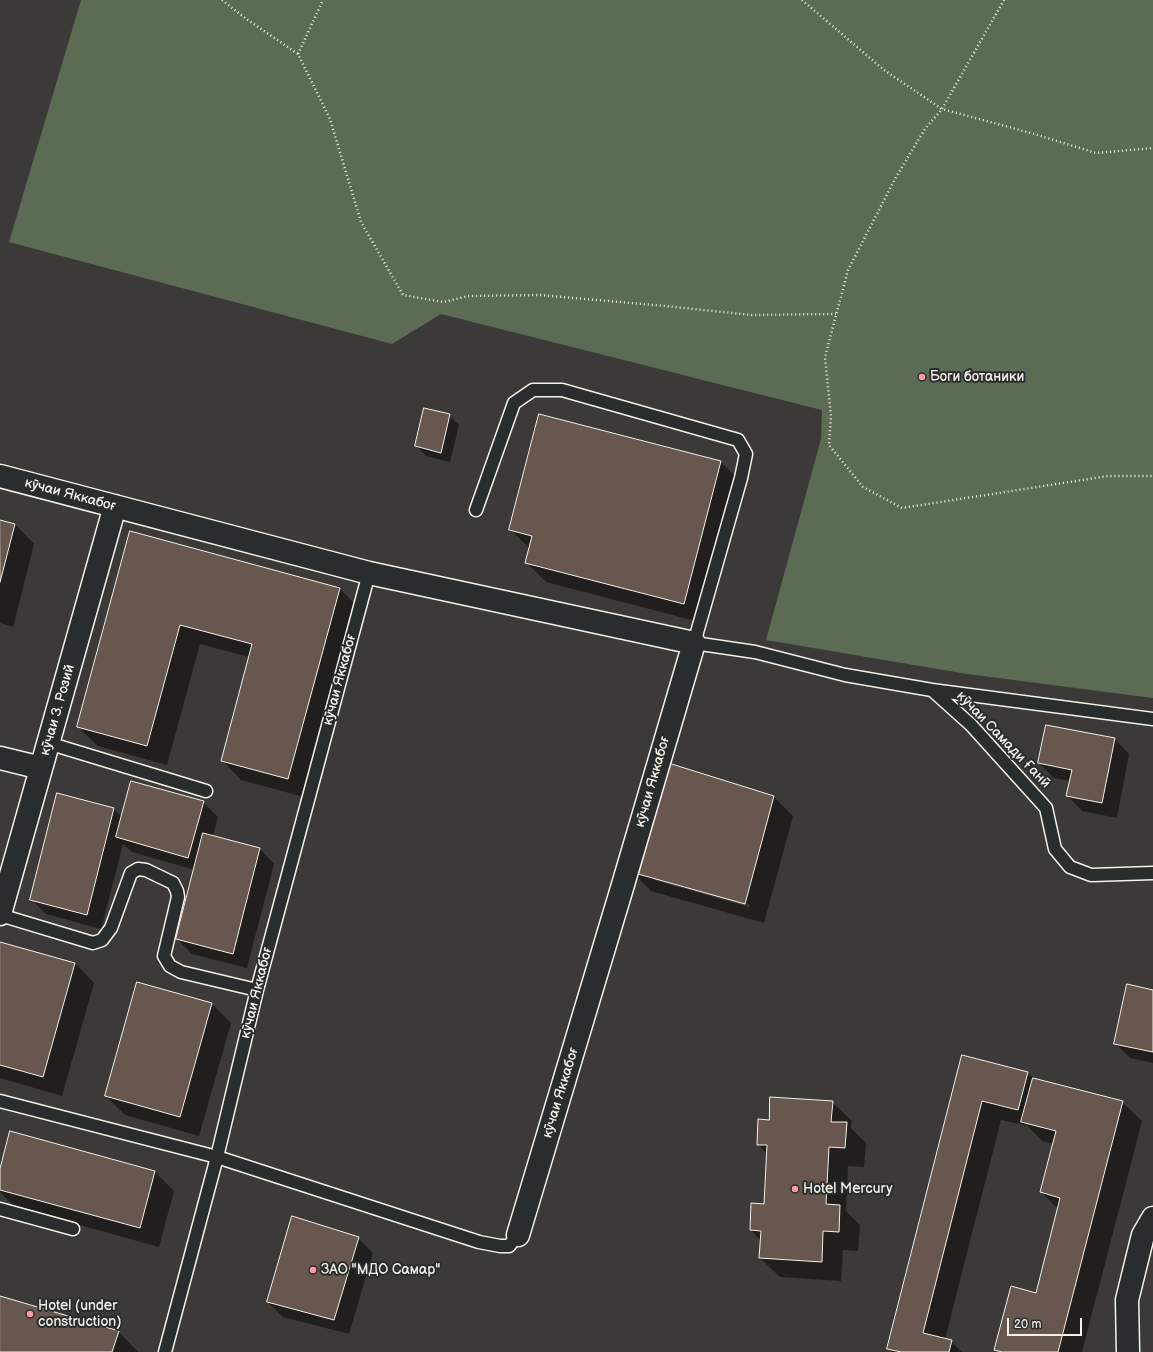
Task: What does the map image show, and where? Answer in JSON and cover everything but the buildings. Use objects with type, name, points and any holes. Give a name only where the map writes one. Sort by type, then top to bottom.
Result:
[{"type":"street","name":"кӯчаи Яккабоғ","points":[[0,476],[369,573]]},
{"type":"street","name":"кӯчаи З. Розий","points":[[0,914],[115,506]]},
{"type":"street","points":[[369,573],[694,644]]},
{"type":"street","name":"кӯчаи Яккабоғ","points":[[518,1235],[694,644]]},
{"type":"street","points":[[0,758],[41,768]]},
{"type":"street","points":[[1128,1352],[1126,1300],[1150,1230]]},
{"type":"lane","points":[[476,510],[514,403],[533,390],[562,390],[738,440],[746,454],[741,478],[694,644]]},
{"type":"lane","name":"кӯчаи Яккабоғ","points":[[165,1352],[217,1157],[257,990],[369,573]]},
{"type":"lane","name":"кӯчаи Самади Ғанӣ","points":[[694,644],[755,652],[845,675],[932,690],[1153,719]]},
{"type":"lane","name":"кӯчаи Самади Ғанӣ","points":[[932,690],[971,725],[1046,808],[1055,849],[1070,867],[1091,875],[1153,873]]},
{"type":"lane","points":[[48,743],[206,791]]},
{"type":"lane","points":[[0,914],[93,944],[102,940],[111,928],[131,873],[138,869],[146,870],[173,883],[178,891],[178,897],[164,956],[170,966],[180,972],[257,990]]},
{"type":"lane","name":"кӯчаи Яккабоғ","points":[[0,1102],[217,1157],[479,1242],[509,1246],[518,1235]]},
{"type":"lane","points":[[0,1209],[74,1229]]},
{"type":"path","points":[[222,0],[245,18],[298,54],[330,119],[361,222],[403,295],[443,302],[469,296],[540,295],[751,315],[836,314]]},
{"type":"path","points":[[298,54],[323,0]]},
{"type":"path","points":[[802,0],[884,70],[942,109],[1031,133],[1096,153],[1153,148]]},
{"type":"path","points":[[1004,0],[942,109],[925,129],[896,178],[848,270],[825,357],[831,416],[830,445],[863,487],[902,508],[1108,476],[1153,476]]},
{"type":"green space","name":"Боги ботаники","points":[[81,0],[1153,0],[1153,698],[967,674],[766,640],[821,439],[822,410],[441,314],[392,344],[9,242]]},
{"type":"place","name":"Боги ботаники","points":[[922,377]]},
{"type":"place","name":"Hotel Mercury","points":[[795,1189]]},
{"type":"place","name":"ЗАО \"МДО Самар\"","points":[[313,1270]]},
{"type":"place","name":"Hotel (under construction)","points":[[30,1314]]}]
